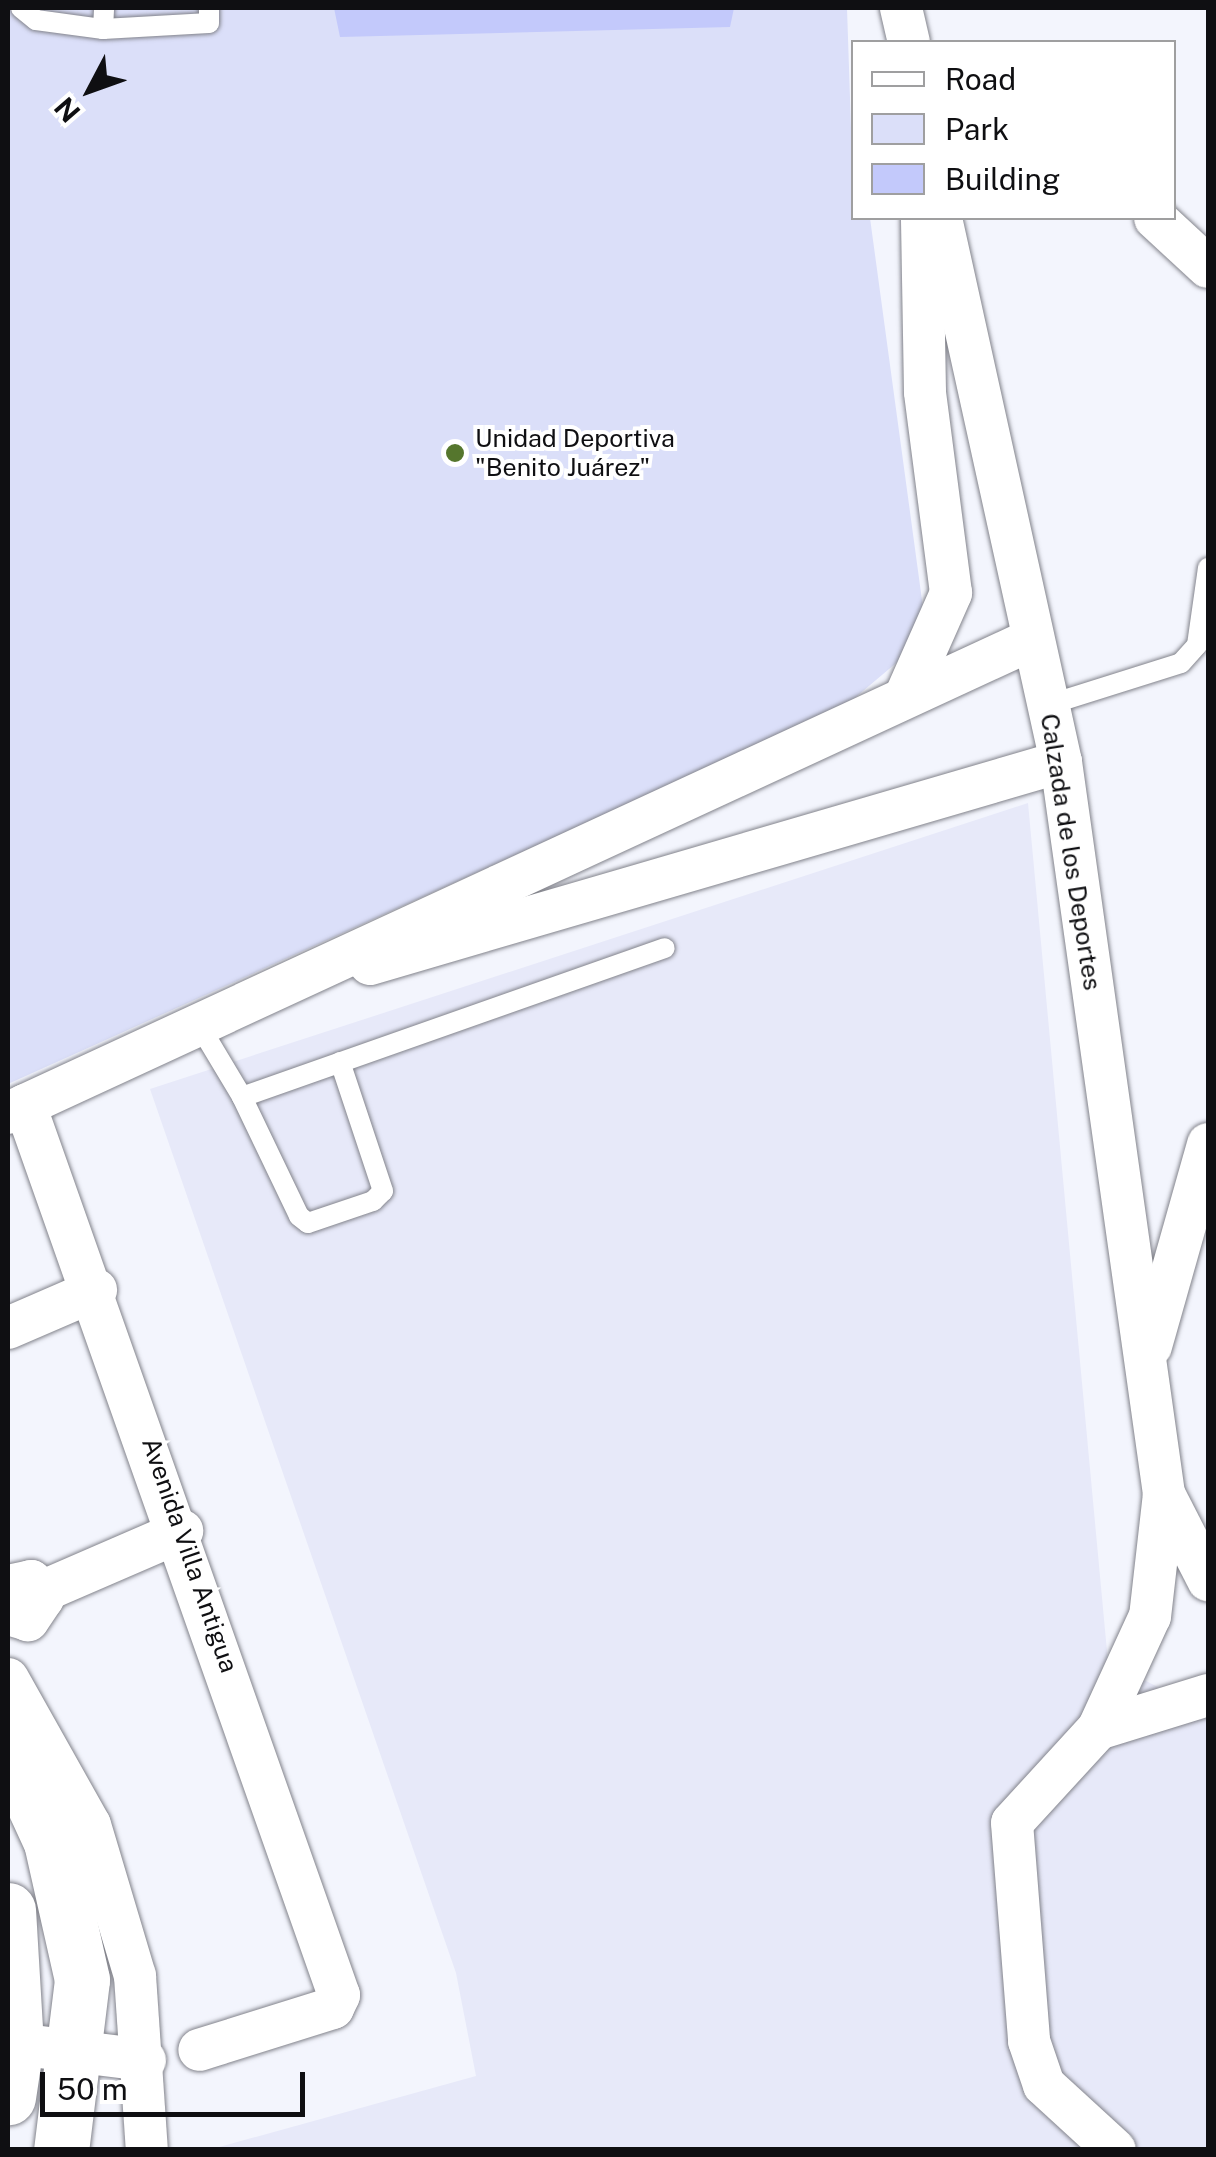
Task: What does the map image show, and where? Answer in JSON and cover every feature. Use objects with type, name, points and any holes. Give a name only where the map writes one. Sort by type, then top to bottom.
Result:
[{"type":"main road","points":[[8,1748],[70,1902],[82,1980],[79,2052],[61,2150]]},
{"type":"main road","points":[[8,1910],[16,2044],[8,2097]]},
{"type":"street","points":[[901,8],[909,40]]},
{"type":"street","points":[[906,697],[951,593],[926,392],[922,220]]},
{"type":"street","name":"Calzada de los Deportes","points":[[942,220],[1061,762],[1164,1494]]},
{"type":"street","points":[[1157,220],[1208,268]]},
{"type":"street","points":[[16,1109],[211,1013],[1033,640]]},
{"type":"street","points":[[211,1013],[1061,762]]},
{"type":"street","name":"Avenida Villa Antigua","points":[[16,1109],[96,1290],[339,1995],[333,2008],[198,2050]]},
{"type":"street","points":[[1146,1363],[1208,1144]]},
{"type":"street","points":[[8,1328],[96,1290]]},
{"type":"street","points":[[1164,1494],[1204,1561]]},
{"type":"street","points":[[1115,2150],[1044,2085],[1029,2041],[1012,1823],[1098,1729],[1150,1616],[1164,1494]]},
{"type":"street","points":[[19,1597],[182,1531]]},
{"type":"street","points":[[8,1679],[90,1825],[135,1976],[145,2060],[146,2150]]},
{"type":"street","points":[[1098,1729],[1208,1695]]},
{"type":"street","points":[[16,2044],[145,2060]]},
{"type":"lane","points":[[21,8],[36,20],[103,29],[209,24],[209,8]]},
{"type":"lane","points":[[103,29],[104,8]]},
{"type":"lane","points":[[1048,705],[1180,663],[1196,645],[1208,568]]},
{"type":"lane","points":[[242,1096],[666,948]]},
{"type":"lane","points":[[211,1013],[242,1096],[299,1216],[308,1222],[372,1200],[383,1191],[340,1062]]},
{"type":"shaded area","points":[[1028,803],[1108,1662],[1208,1712],[1208,2149],[212,2149],[476,2076],[456,1973],[150,1089]]},
{"type":"green space","name":"Unidad Deportiva \"Benito Juárez\"","points":[[8,8],[847,8],[851,220],[870,220],[927,637],[844,707],[8,1084]]},
{"type":"building","points":[[334,8],[734,8],[730,27],[340,37]]},
{"type":"place","name":"Unidad Deportiva \"Benito Juárez\"","points":[[455,453]]}]
